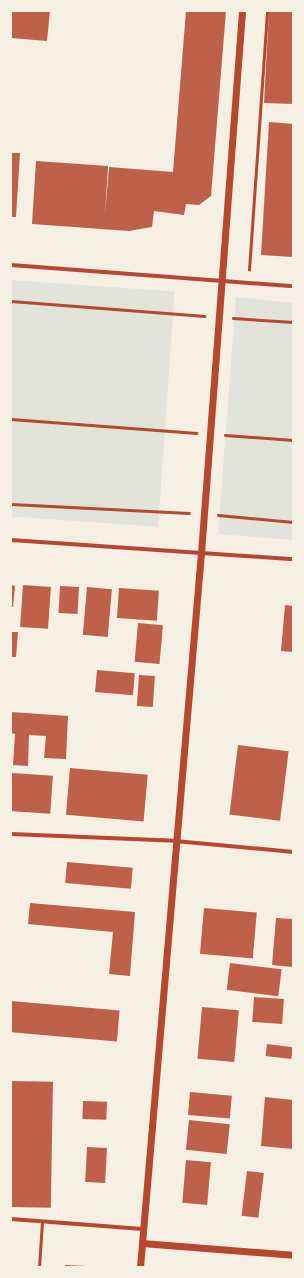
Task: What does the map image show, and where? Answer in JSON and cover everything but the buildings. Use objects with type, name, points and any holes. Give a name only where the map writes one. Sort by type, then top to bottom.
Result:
[{"type":"street","points":[[140,1267],[175,841],[201,553],[242,11]]},
{"type":"street","points":[[11,265],[293,286]]},
{"type":"street","points":[[11,540],[168,549],[201,553],[293,559]]},
{"type":"street","points":[[11,834],[175,841],[293,852]]},
{"type":"street","points":[[11,1219],[143,1229]]},
{"type":"street","points":[[142,1243],[293,1256]]},
{"type":"lane","points":[[38,1267],[42,1222]]},
{"type":"path","points":[[249,272],[267,11]]},
{"type":"path","points":[[11,301],[293,322]]},
{"type":"path","points":[[11,418],[293,440]]},
{"type":"path","points":[[11,504],[204,514],[293,522]]},
{"type":"shaded area","points":[[11,280],[175,291],[158,527],[11,517]]},
{"type":"shaded area","points":[[236,297],[293,303],[293,540],[218,534]]}]
